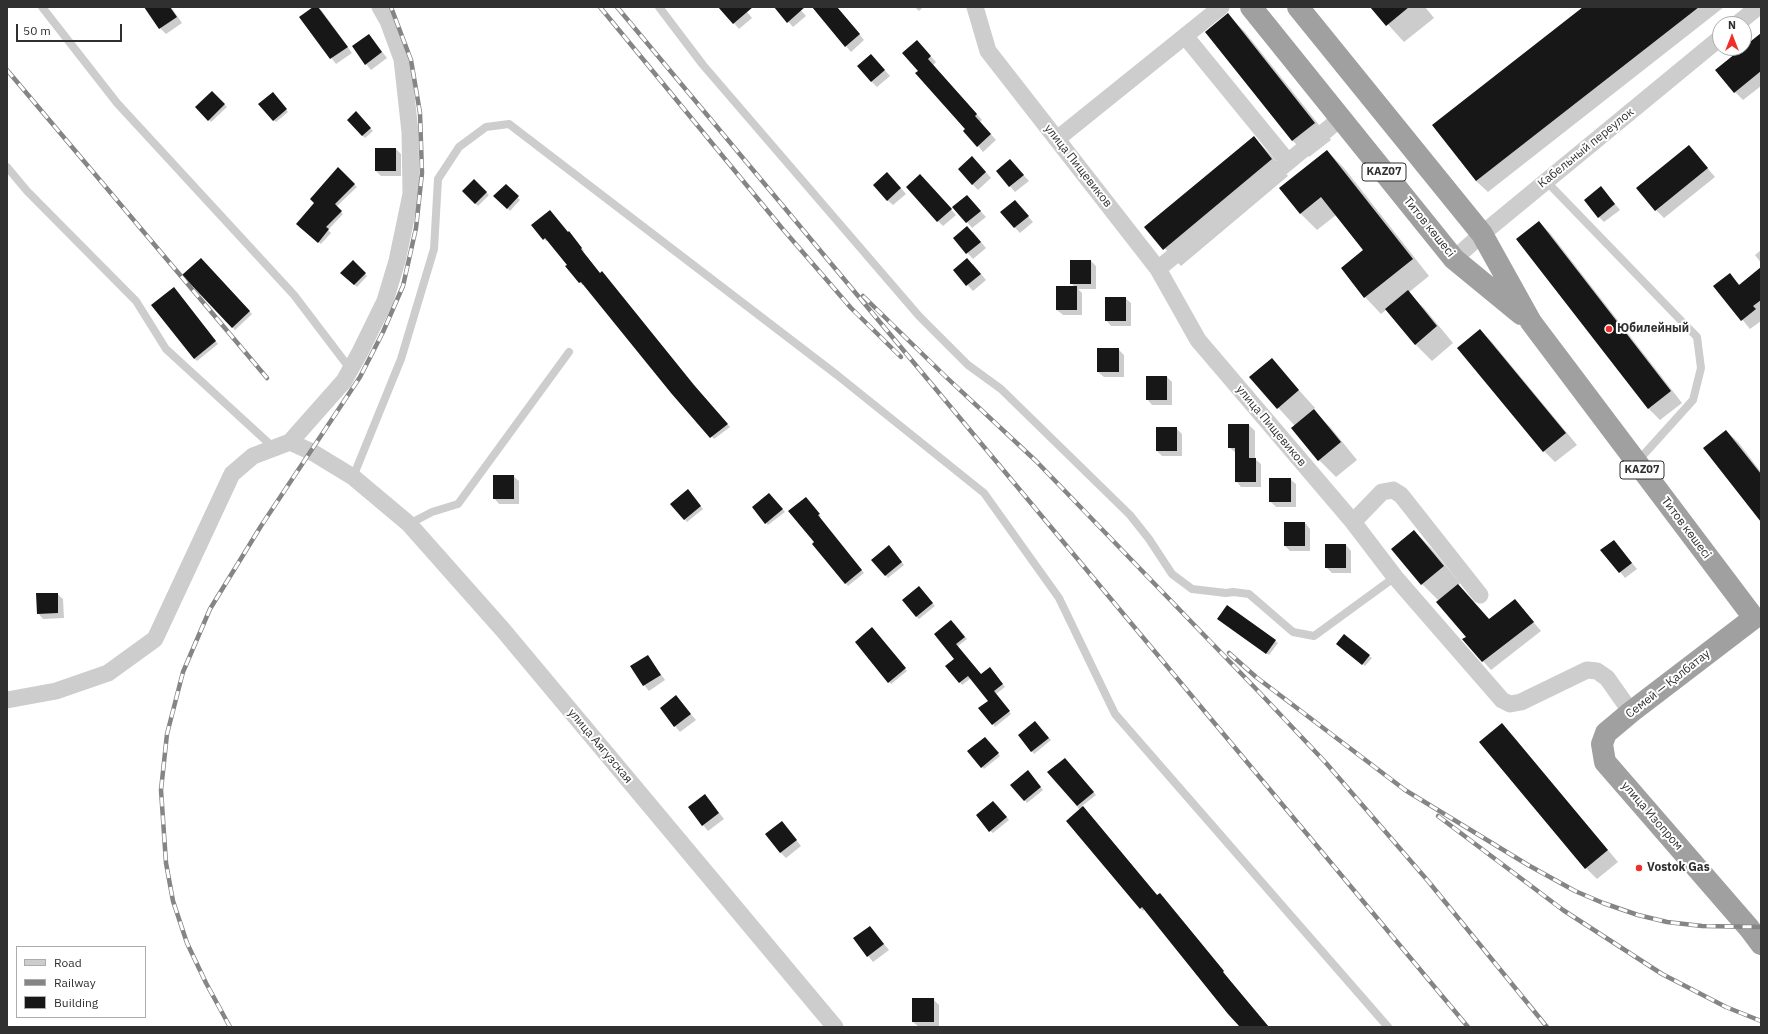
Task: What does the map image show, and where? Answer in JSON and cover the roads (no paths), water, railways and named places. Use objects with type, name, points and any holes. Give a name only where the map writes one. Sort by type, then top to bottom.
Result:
[{"type":"highway","name":"Титов көшесі","points":[[1251,7],[1454,259],[1531,322]]},
{"type":"highway","name":"Титов көшесі","points":[[1298,7],[1482,234],[1531,322],[1754,618]]},
{"type":"highway","name":"Семей — Қалбатау","points":[[1605,762],[1602,744],[1606,733],[1631,712],[1754,618]]},
{"type":"highway","name":"улица Изопром","points":[[1605,762],[1744,922],[1761,944]]},
{"type":"street","points":[[7,700],[56,691],[108,673],[155,639],[232,474],[253,456],[290,442],[344,382],[351,370],[385,301],[397,260],[411,194],[410,132],[402,59],[388,21],[380,7]]},
{"type":"street","name":"улица Пищевиков","points":[[974,7],[988,51],[1158,269],[1198,340],[1353,522],[1395,577],[1502,700],[1510,704],[1521,702],[1587,670],[1597,671],[1607,678],[1631,712]]},
{"type":"street","points":[[1057,139],[1221,7]]},
{"type":"street","points":[[1747,16],[1758,7]]},
{"type":"street","points":[[1185,36],[1288,162]]},
{"type":"street","name":"Кабельный переулок","points":[[1454,259],[1482,234],[1712,45]]},
{"type":"street","points":[[1158,269],[1341,118]]},
{"type":"street","name":"улица Аягузская","points":[[290,442],[312,452],[353,476],[409,524],[503,630],[835,1027]]},
{"type":"street","points":[[1353,522],[1382,492],[1393,490],[1401,495],[1480,595]]},
{"type":"lane","points":[[42,7],[117,103],[294,295],[351,370]]},
{"type":"lane","points":[[659,7],[703,65],[920,316],[968,365],[1001,388],[1130,515],[1149,539],[1172,574],[1192,589],[1249,594],[1293,632],[1314,636],[1395,577]]},
{"type":"lane","points":[[353,476],[402,359],[434,249],[438,179],[459,147],[486,127],[509,124],[837,375],[984,492],[1059,598],[1115,714],[1388,1027]]},
{"type":"lane","points":[[7,167],[26,191],[136,301],[166,348],[274,448]]},
{"type":"lane","points":[[1546,181],[1697,336],[1701,368],[1693,400],[1637,463]]},
{"type":"lane","points":[[409,524],[432,512],[458,504],[569,352]]},
{"type":"railway","points":[[230,1027],[206,983],[187,943],[173,901],[166,863],[161,790],[167,734],[183,672],[210,609],[261,526],[360,377],[383,332],[403,286],[416,228],[422,173],[420,113],[411,60],[391,7]]},
{"type":"railway","points":[[600,7],[781,227],[851,308],[901,357]]},
{"type":"railway","points":[[617,7],[1468,1027]]},
{"type":"railway","points":[[7,70],[267,378]]},
{"type":"railway","points":[[863,296],[945,376],[1036,461],[1326,763],[1428,881],[1547,1027]]},
{"type":"railway","points":[[1229,653],[1256,677],[1405,790],[1528,865],[1575,891],[1603,903],[1638,915],[1667,922],[1702,926],[1761,927]]},
{"type":"railway","points":[[1438,816],[1563,910],[1662,974],[1726,1007],[1761,1021]]},
{"type":"place","name":"Юбилейный","points":[[1609,329]]},
{"type":"place","name":"Vostok Gas","points":[[1639,868]]}]
